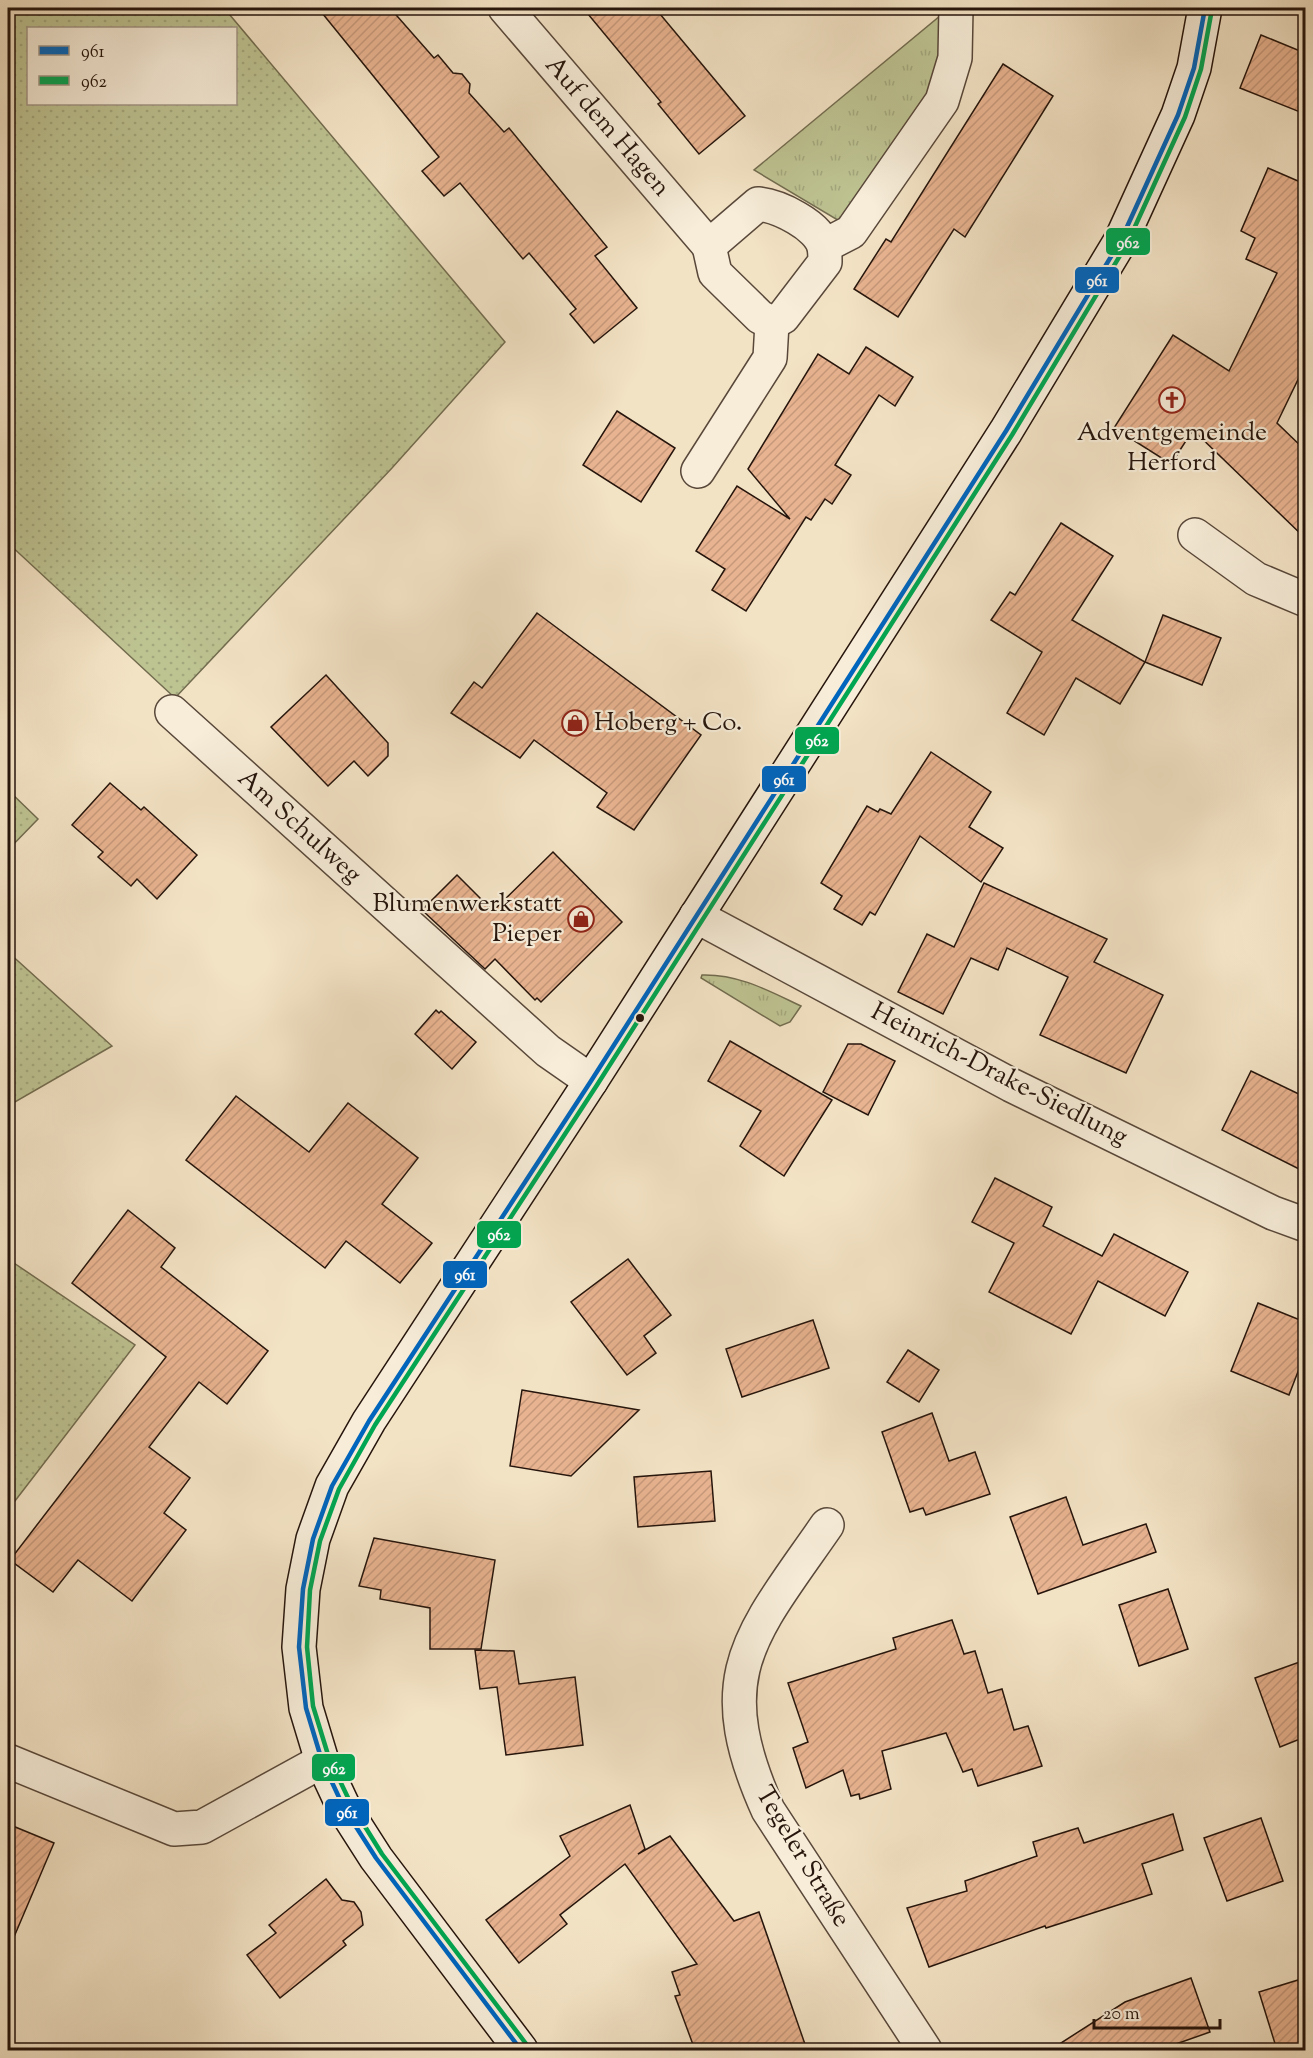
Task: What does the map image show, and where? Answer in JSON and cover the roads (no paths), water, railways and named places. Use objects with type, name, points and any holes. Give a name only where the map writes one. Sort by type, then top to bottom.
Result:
[{"type":"street","name":"Auf dem Hagen","points":[[506,8],[709,246],[716,273],[759,317],[772,323]]},
{"type":"street","points":[[824,246],[851,232],[942,101],[955,57],[956,8]]},
{"type":"street","points":[[521,2050],[376,1858],[344,1808],[322,1761],[306,1708],[299,1647],[305,1579],[313,1539],[333,1486],[369,1421],[591,1081],[1006,431],[1121,240],[1178,115],[1194,68],[1205,8]]},
{"type":"street","points":[[698,471],[770,358],[772,323],[783,317],[825,262],[824,246],[815,231],[775,205],[758,204],[709,246]]},
{"type":"street","points":[[1195,535],[1256,579],[1305,600]]},
{"type":"street","name":"Am Schulweg","points":[[172,712],[548,1051],[591,1081]]},
{"type":"street","name":"Heinrich-Drake-Siedlung","points":[[696,916],[1011,1085],[1273,1212],[1305,1225]]},
{"type":"street","name":"Tegeler Straße","points":[[827,1525],[769,1610],[748,1650],[740,1672],[737,1704],[741,1734],[753,1775],[768,1810],[925,2050]]},
{"type":"street","points":[[8,1761],[174,1829],[202,1827],[322,1761]]},
{"type":"place","name":"Adventgemeinde Herford","points":[[1172,400]]},
{"type":"place","name":"Hoberg + Co.","points":[[575,723]]},
{"type":"place","name":"Blumenwerkstatt Pieper","points":[[581,919]]}]
